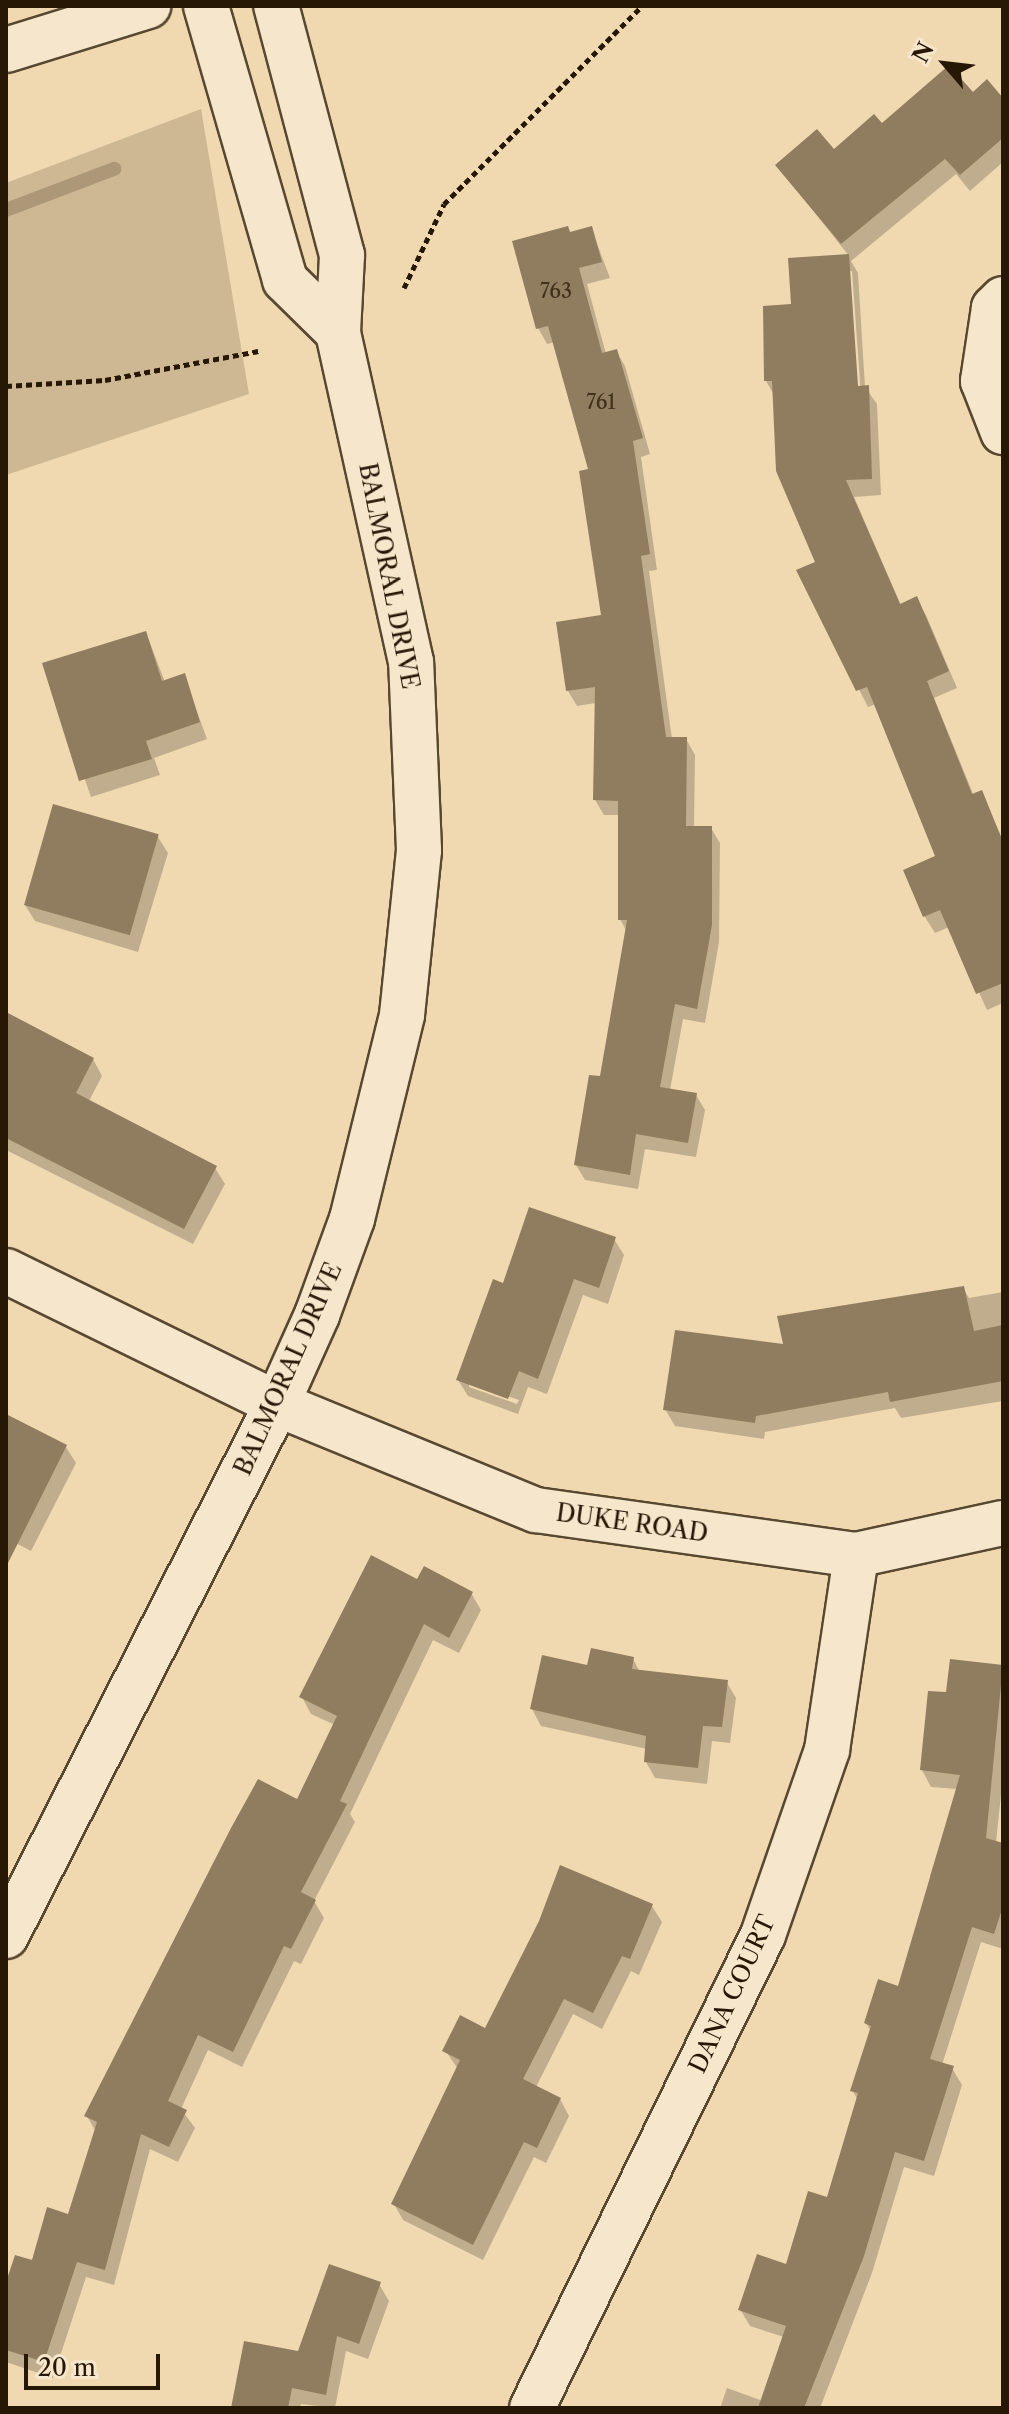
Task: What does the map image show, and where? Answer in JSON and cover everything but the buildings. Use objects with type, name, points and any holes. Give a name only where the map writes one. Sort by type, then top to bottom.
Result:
[{"type":"street","points":[[6,50],[148,6]]},
{"type":"street","points":[[206,6],[285,280],[338,332]]},
{"type":"street","name":"BALMORAL DRIVE","points":[[6,1936],[277,1404],[352,1219],[382,1112],[402,1015],[419,850],[411,662],[338,332],[342,255],[276,6]]},
{"type":"street","points":[[1003,299],[994,308],[983,381],[1003,432]]},
{"type":"street","name":"DUKE ROAD","points":[[6,1271],[277,1404],[536,1510],[856,1555],[1003,1523]]},
{"type":"street","name":"DANA COURT","points":[[532,2408],[763,1935],[827,1750],[856,1555]]},
{"type":"path","points":[[404,288],[444,204],[642,6]]},
{"type":"path","points":[[6,386],[105,380],[258,351]]},
{"type":"shaded area","points":[[201,109],[249,394],[6,475],[6,183]]},
{"type":"waterway","points":[[6,210],[114,169]]}]
